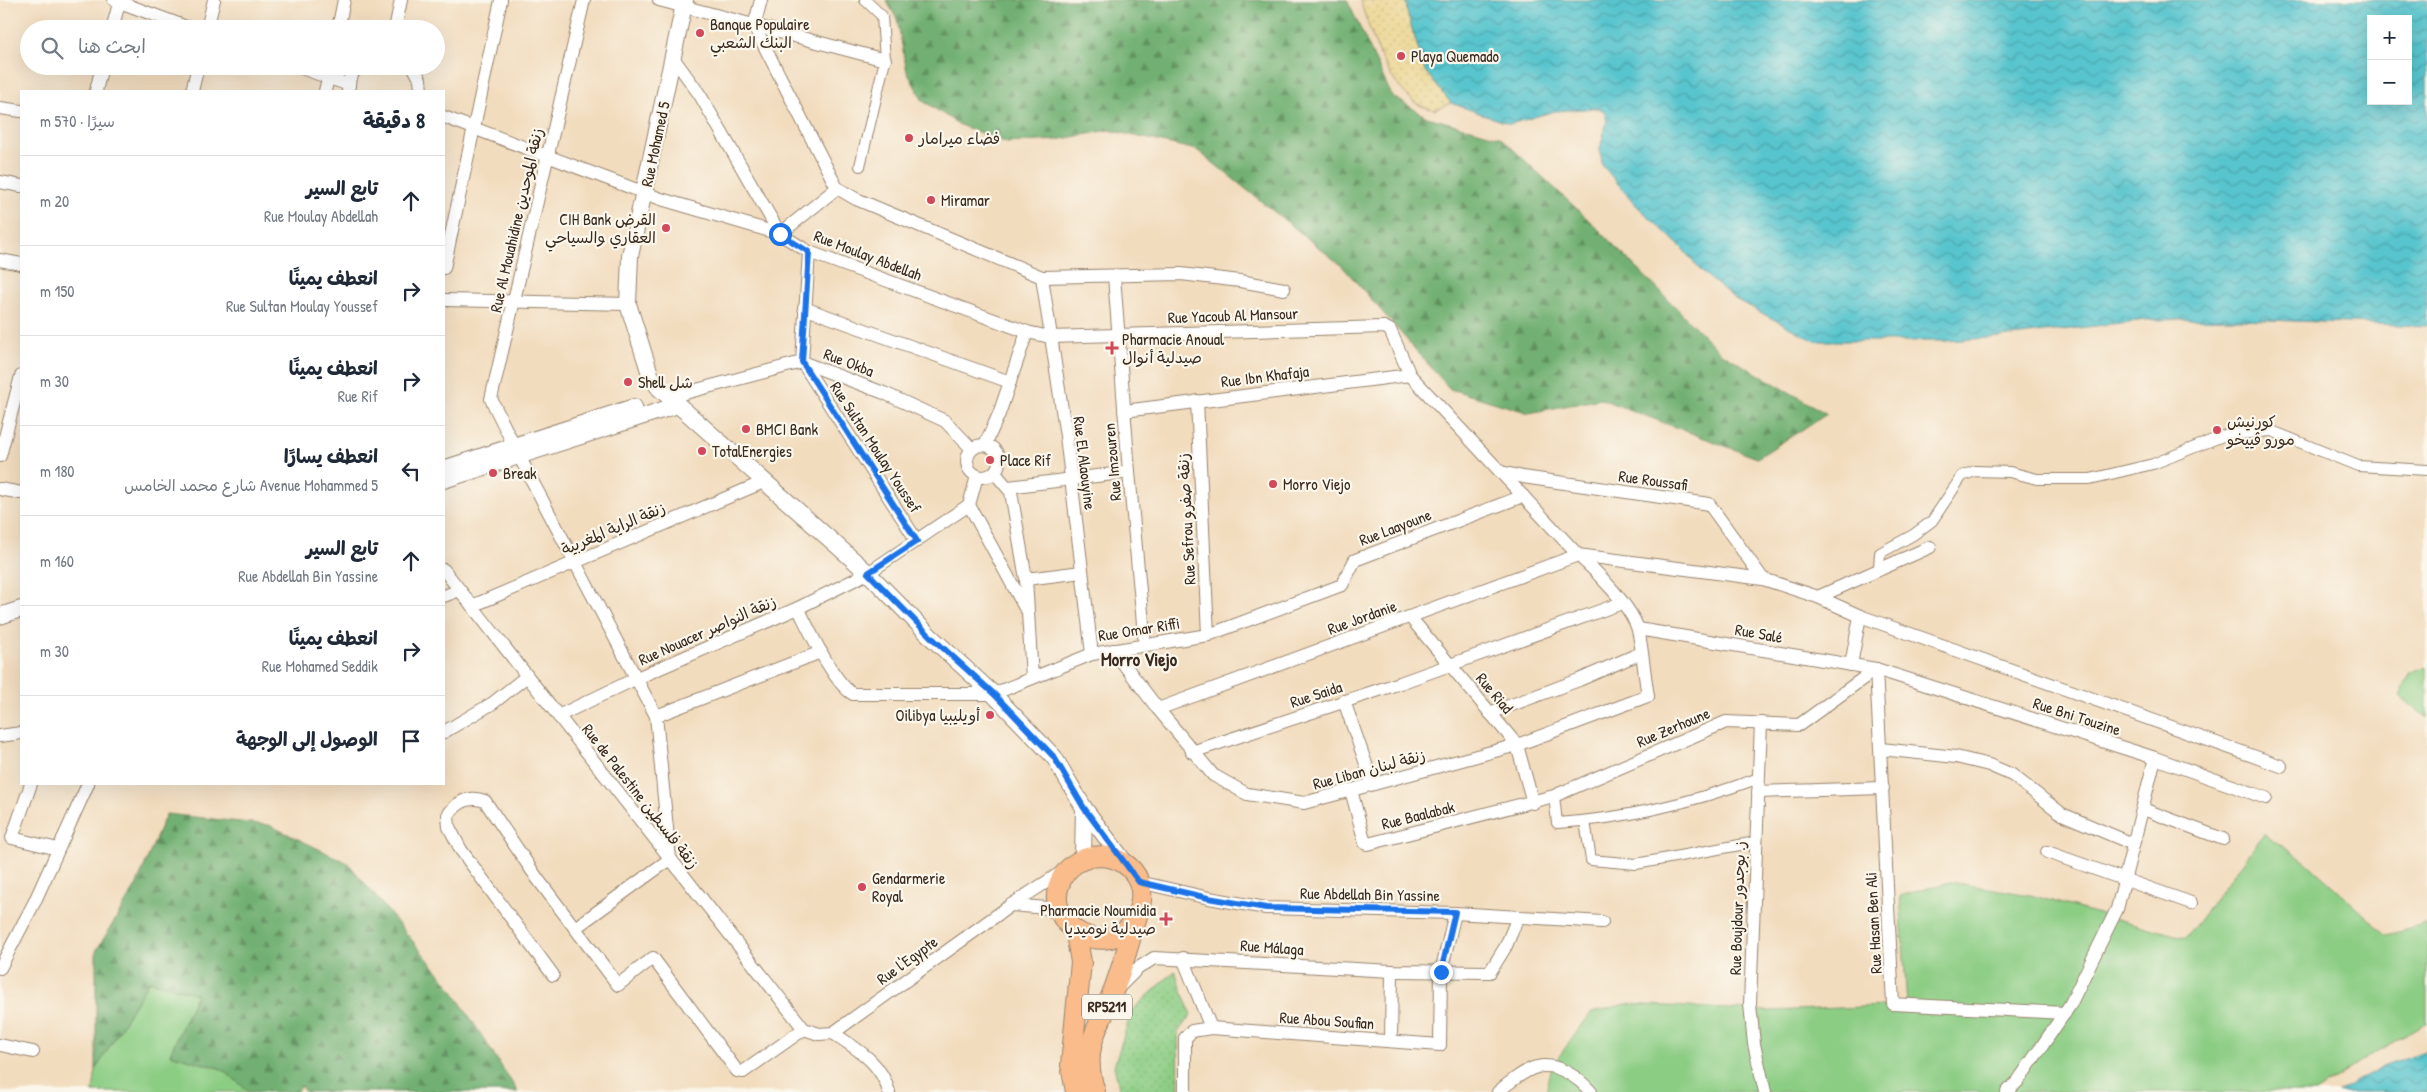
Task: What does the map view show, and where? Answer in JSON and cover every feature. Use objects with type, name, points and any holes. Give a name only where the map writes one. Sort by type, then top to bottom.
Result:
[{"type":"main road","points":[[1105,855],[1126,864],[1139,882],[1142,904],[1135,922],[1118,936],[1097,940],[1076,933],[1062,917],[1057,896],[1060,880],[1076,863],[1105,855]]},
{"type":"main road","name":"RP5211","points":[[1095,1092],[1090,1067],[1091,1046],[1113,993],[1135,922]]},
{"type":"main road","name":"RP5211","points":[[1076,933],[1082,962],[1071,1064],[1076,1092]]},
{"type":"street","points":[[209,20],[214,0]]},
{"type":"street","points":[[340,20],[344,0]]},
{"type":"street","points":[[397,20],[401,0]]},
{"type":"street","points":[[445,263],[501,0]]},
{"type":"street","name":"Rue Al Mouahidine زنقة الموحدين","points":[[584,0],[491,399],[656,716]]},
{"type":"street","points":[[659,0],[684,3],[754,26],[885,60]]},
{"type":"street","points":[[762,0],[754,26],[837,188],[856,198],[1042,277],[1180,274],[1240,280],[1284,289]]},
{"type":"street","points":[[860,166],[885,60],[882,16],[865,0]]},
{"type":"street","points":[[114,20],[118,1],[168,20]]},
{"type":"street","name":"Rue Mohamed 5","points":[[684,3],[674,59],[630,256],[628,304],[651,377],[674,401],[868,573],[931,637],[994,694],[1054,757],[1084,808],[1126,864]]},
{"type":"street","points":[[674,59],[700,95],[780,234],[837,188]]},
{"type":"street","points":[[96,90],[100,75]]},
{"type":"street","points":[[192,90],[196,75]]},
{"type":"street","points":[[325,90],[328,75]]},
{"type":"street","points":[[333,75],[348,88],[351,75]]},
{"type":"street","points":[[418,75],[421,90]]},
{"type":"street","points":[[0,108],[20,110]]},
{"type":"street","name":"Rue Moulay Abdellah","points":[[445,117],[644,193],[780,234],[809,252],[1027,332]]},
{"type":"street","points":[[0,182],[20,186]]},
{"type":"street","points":[[802,362],[809,252]]},
{"type":"street","points":[[0,260],[20,264]]},
{"type":"street","name":"Rue Imzouren","points":[[1114,276],[1145,645]]},
{"type":"street","name":"Rue El Alaouyine","points":[[1042,277],[1072,479],[1092,654]]},
{"type":"street","points":[[445,300],[628,304]]},
{"type":"street","points":[[804,308],[1010,382]]},
{"type":"street","name":"Rue Yacoub Al Mansour","points":[[1027,332],[1050,337],[1384,327],[1390,330],[1410,375],[1578,555],[1600,574],[1622,603],[1638,629]]},
{"type":"street","points":[[985,444],[994,448],[1000,458],[998,469],[995,473],[983,478],[972,473],[967,465],[967,459],[972,449],[985,444],[999,414],[1027,332]]},
{"type":"street","name":"Rue Okba","points":[[674,401],[802,362],[884,393],[944,421],[972,449]]},
{"type":"street","name":"Rue Sultan Moulay Youssef","points":[[802,362],[917,541]]},
{"type":"street","name":"Rue Ibn Khafaja","points":[[1124,411],[1410,375]]},
{"type":"street","points":[[0,456],[20,380]]},
{"type":"street","points":[[445,468],[516,450],[674,401]]},
{"type":"street","name":"Rue Sefrou زنقة صفرو","points":[[1197,401],[1208,634]]},
{"type":"street","points":[[1879,568],[1880,553],[1913,535],[1932,521],[1962,476],[1975,471],[2010,472],[2037,479],[2090,479],[2153,464],[2225,435],[2272,431],[2358,466],[2427,470]]},
{"type":"street","points":[[445,480],[516,450]]},
{"type":"street","points":[[1008,487],[1129,472]]},
{"type":"street","name":"Rue Roussafi","points":[[1500,472],[1709,504],[1763,579]]},
{"type":"street","points":[[995,473],[1011,492],[1026,579],[1032,678]]},
{"type":"street","points":[[977,476],[969,505],[1027,612]]},
{"type":"street","name":"زنقة الراية المغربية","points":[[472,606],[766,481]]},
{"type":"street","points":[[0,489],[20,493]]},
{"type":"street","name":"Rue Laayoune","points":[[1208,634],[1342,585],[1355,560],[1523,496]]},
{"type":"street","name":"Rue Nouacer زنقة النواصر","points":[[558,716],[637,678],[798,608],[868,573],[969,505]]},
{"type":"street","points":[[1818,597],[1879,568],[1930,547]]},
{"type":"street","points":[[1578,555],[1763,579],[1818,597],[1860,616],[2281,766]]},
{"type":"street","name":"Rue Jordanie","points":[[1158,709],[1578,555]]},
{"type":"street","name":"Rue de Palestine زنقة فلسطين","points":[[445,571],[804,1029]]},
{"type":"street","points":[[1026,579],[1082,572]]},
{"type":"street","points":[[445,596],[460,590]]},
{"type":"street","name":"Rue Saida","points":[[1192,752],[1344,701],[1622,603]]},
{"type":"street","points":[[798,608],[821,652],[846,690],[853,694],[994,694]]},
{"type":"street","points":[[0,616],[20,609]]},
{"type":"street","points":[[1850,665],[1860,616]]},
{"type":"street","name":"Rue Riad","points":[[1410,617],[1517,745],[1533,803]]},
{"type":"street","points":[[0,625],[20,619]]},
{"type":"street","points":[[1490,713],[1579,680],[1641,653],[1638,629]]},
{"type":"street","name":"Rue Salé","points":[[1638,629],[1876,669]]},
{"type":"street","name":"Rue Omar Riffi","points":[[994,694],[1092,654],[1208,634]]},
{"type":"street","name":"Rue Liban زنقة لبنان","points":[[1113,650],[1192,752],[1214,775],[1247,794],[1304,803],[1517,745],[1648,696],[1641,653]]},
{"type":"street","points":[[575,928],[670,859],[656,716],[821,652]]},
{"type":"street","name":"Rue Zerhoune","points":[[1533,803],[1554,796],[1726,722],[1800,726],[1876,669]]},
{"type":"street","name":"Rue Hasan Ben Ali","points":[[1876,669],[1893,1004],[2065,1013]]},
{"type":"street","name":"Rue Bni Touzine","points":[[1876,669],[2155,758],[2266,798]]},
{"type":"street","points":[[445,731],[492,703],[527,676]]},
{"type":"street","points":[[1344,701],[1374,784]]},
{"type":"street","name":"Rue Boujdour ز. بوجدور","points":[[1761,723],[1750,1004],[1754,1044],[1765,1092]]},
{"type":"street","points":[[0,736],[20,733]]},
{"type":"street","points":[[1881,750],[1956,757],[1989,765],[2012,775],[2062,814],[2133,844]]},
{"type":"street","points":[[2007,1092],[2018,1081],[2065,1013],[2117,909],[2155,758]]},
{"type":"street","points":[[1554,796],[1557,823],[1585,821],[1707,797],[1759,778]]},
{"type":"street","points":[[31,785],[12,838],[58,849]]},
{"type":"street","points":[[0,966],[34,903],[88,785]]},
{"type":"street","points":[[1758,792],[1883,788]]},
{"type":"street","name":"Rue Baalabak","points":[[1351,790],[1365,843],[1368,844],[1533,803]]},
{"type":"street","points":[[552,975],[461,850],[448,827],[448,815],[454,808],[466,800],[475,797],[485,802],[618,985],[653,958],[737,1071],[744,1072],[804,1029],[819,1034],[834,1033],[870,1058],[881,1070],[889,1092]]},
{"type":"street","points":[[1076,863],[1084,808]]},
{"type":"street","points":[[2143,809],[2223,839]]},
{"type":"street","points":[[1585,821],[1591,860],[1636,864],[1756,842]]},
{"type":"street","points":[[2047,852],[2191,903]]},
{"type":"street","name":"Rue l'Egypte","points":[[834,1033],[1011,905],[1076,863]]},
{"type":"street","name":"Rue Abdellah Bin Yassine","points":[[1139,882],[1208,898],[1266,908],[1455,912],[1602,922]]},
{"type":"street","points":[[1011,905],[1047,908],[1062,917]]},
{"type":"street","points":[[1441,972],[1455,912]]},
{"type":"street","name":"Rue Málaga","points":[[1113,993],[1137,969],[1154,958],[1184,958],[1392,971],[1490,972],[1506,946],[1518,917]]},
{"type":"street","points":[[1184,958],[1211,1028]]},
{"type":"street","points":[[1391,1041],[1392,971]]},
{"type":"street","name":"Rue Abou Soufian","points":[[1185,1092],[1187,1034],[1192,1031],[1211,1028],[1440,1045],[1441,972]]},
{"type":"street","points":[[0,1044],[33,1052]]},
{"type":"street","points":[[1498,1092],[1537,1066],[1562,1069],[1583,1083],[1591,1092]]},
{"type":"green space","points":[[886,0],[1347,0],[1392,96],[1427,117],[1500,137],[1595,226],[1720,352],[1827,414],[1757,458],[1601,399],[1529,413],[1450,389],[1342,266],[1197,150],[1109,130],[1057,140],[1007,143],[960,125],[923,101],[907,72],[897,19]]},
{"type":"green space","points":[[2427,666],[2427,718],[2400,696],[2411,672]]},
{"type":"green space","points":[[166,814],[269,825],[348,863],[449,985],[518,1092],[305,1092],[301,1086],[296,1092],[250,1092],[222,1069],[170,1054],[197,994],[149,981],[96,1069],[96,951],[136,886]]},
{"type":"green space","points":[[2264,834],[2306,862],[2387,935],[2427,924],[2427,1023],[2374,1053],[2315,1092],[1546,1092],[1552,1066],[1591,1013],[1626,1004],[1771,1011],[1907,1005],[1900,896],[1950,882],[2030,895],[2186,938]]},
{"type":"green space","points":[[1175,971],[1191,1015],[1178,1032],[1179,1092],[1120,1092],[1114,1066],[1132,1010]]},
{"type":"green space","points":[[149,981],[197,993],[170,1054],[222,1069],[250,1092],[93,1092],[96,1069]]},
{"type":"sand","name":"Playa Quemado","points":[[1360,0],[1406,0],[1407,12],[1425,71],[1451,103],[1434,110],[1423,106],[1405,93],[1395,82],[1380,56]]},
{"type":"water","points":[[1406,0],[2427,0],[2427,326],[2240,319],[2145,320],[2012,336],[1947,341],[1815,341],[1735,299],[1701,271],[1682,248],[1636,205],[1602,165],[1600,149],[1607,120],[1604,111],[1598,108],[1555,111],[1510,124],[1451,103],[1425,71],[1407,12]]},
{"type":"water","points":[[2427,1050],[2427,1092],[2337,1092],[2383,1066]]},
{"type":"place","name":"Banque Populaire البنك الشعبي","points":[[700,33]]},
{"type":"place","name":"Playa Quemado","points":[[1401,56]]},
{"type":"place","name":"فضاء ميرامار","points":[[909,138]]},
{"type":"place","name":"Miramar","points":[[931,200]]},
{"type":"place","name":"CIH Bank القرض العقاري والسياحي","points":[[666,228]]},
{"type":"place","name":"Pharmacie Anoual صيدلية أنوال","points":[[1112,348]]},
{"type":"place","name":"Shell شل","points":[[628,382]]},
{"type":"place","name":"BMCI Bank","points":[[746,429]]},
{"type":"place","name":"كورنيش مورو ڤييخو","points":[[2217,430]]},
{"type":"place","name":"TotalEnergies","points":[[702,451]]},
{"type":"place","name":"Place Rif","points":[[990,460]]},
{"type":"place","name":"Break","points":[[493,473]]},
{"type":"place","name":"Morro Viejo","points":[[1273,484]]},
{"type":"place","name":"Oilibya أويليبيا","points":[[990,715]]},
{"type":"place","name":"Gendarmerie Royal","points":[[862,887]]},
{"type":"place","name":"Pharmacie Noumidia صيدلية نوميديا","points":[[1166,919]]},
{"type":"district","name":"Morro Viejo","points":[[1139,660]]},
{"type":"route","points":[[780,234],[809,252],[802,362],[917,541],[868,573],[931,637],[994,694],[1054,757],[1084,808],[1139,882],[1208,898],[1266,908],[1455,912],[1441,972]]}]
